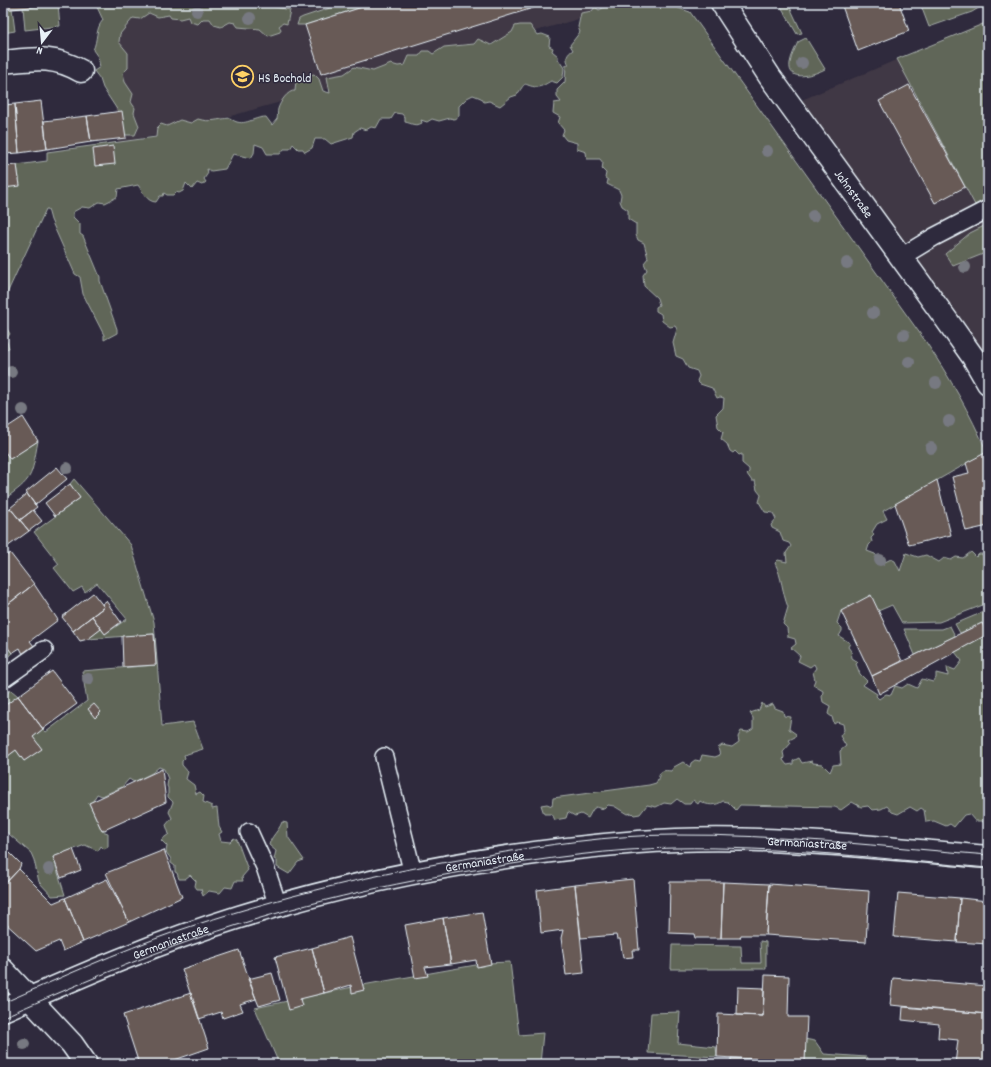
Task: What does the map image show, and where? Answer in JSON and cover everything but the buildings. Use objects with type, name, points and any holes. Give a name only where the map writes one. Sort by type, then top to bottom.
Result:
[{"type":"main road","name":"Jahnstraße","points":[[722,3],[770,77],[973,357],[988,383]]},
{"type":"main road","points":[[3,62],[47,58],[66,63],[81,72]]},
{"type":"main road","name":"Germaniastraße","points":[[3,1010],[28,996],[178,938],[278,906],[413,874],[549,851],[639,842],[750,840],[988,857]]},
{"type":"main road","points":[[3,970],[72,1044],[86,1064]]},
{"type":"lane","points":[[901,257],[934,237],[988,209]]},
{"type":"lane","points":[[3,678],[44,650]]},
{"type":"lane","points":[[384,757],[413,874]]},
{"type":"lane","points":[[249,832],[265,867],[278,906]]},
{"type":"shaded area","name":"HS Bochold","points":[[106,3],[636,3],[166,134],[118,142]]},
{"type":"shaded area","points":[[988,21],[988,383],[790,105]]},
{"type":"green space","points":[[99,3],[255,3],[290,10],[287,24],[283,23],[279,26],[281,29],[280,32],[268,36],[260,29],[238,27],[235,23],[230,22],[221,27],[214,25],[210,19],[203,19],[198,24],[190,22],[188,17],[180,19],[171,18],[169,15],[158,17],[149,13],[140,19],[133,18],[120,34],[119,42],[128,53],[128,68],[123,73],[125,82],[133,94],[131,102],[135,108],[134,113],[139,126],[135,135],[123,135],[120,114],[94,71],[100,67],[98,57],[93,50],[100,23],[103,20],[97,7]]},
{"type":"green space","points":[[345,3],[375,3],[305,25],[297,25],[299,19],[303,17]]},
{"type":"green space","points":[[612,3],[678,3],[678,8],[690,12],[926,342],[974,423],[987,452],[883,511],[887,519],[877,524],[872,532],[874,535],[871,538],[872,542],[867,551],[875,554],[880,560],[885,558],[885,562],[891,559],[895,561],[900,571],[906,553],[918,557],[926,555],[939,562],[944,558],[951,560],[956,557],[963,558],[971,552],[976,557],[979,554],[982,554],[987,562],[983,567],[988,569],[988,603],[939,622],[902,623],[892,605],[878,611],[841,611],[837,623],[842,628],[839,636],[850,643],[848,647],[851,651],[852,658],[858,662],[856,664],[860,674],[867,681],[863,685],[877,694],[876,696],[879,699],[886,694],[891,695],[895,686],[902,688],[908,684],[917,688],[922,679],[933,682],[936,678],[936,673],[948,676],[947,667],[955,670],[962,661],[955,652],[988,634],[988,824],[981,821],[975,821],[969,814],[964,815],[954,827],[950,824],[946,826],[934,821],[926,822],[924,810],[921,808],[917,811],[910,807],[898,814],[892,812],[887,806],[881,809],[872,810],[868,806],[861,807],[852,802],[841,810],[835,807],[740,805],[736,810],[728,802],[723,801],[712,805],[700,801],[698,804],[693,800],[690,804],[684,804],[677,799],[671,804],[664,803],[656,807],[647,805],[640,814],[634,815],[632,813],[627,814],[614,806],[608,805],[604,809],[596,807],[593,809],[588,818],[581,814],[575,816],[568,812],[566,818],[555,820],[552,814],[544,814],[541,805],[547,804],[552,806],[553,798],[649,785],[656,783],[661,772],[671,771],[674,767],[683,762],[690,767],[691,763],[695,760],[700,761],[702,755],[715,757],[720,755],[718,748],[722,745],[732,747],[739,742],[738,737],[741,731],[748,732],[753,729],[753,718],[750,713],[759,710],[762,703],[765,707],[773,704],[775,708],[783,711],[784,716],[791,717],[789,729],[796,734],[795,737],[789,740],[791,743],[783,752],[783,760],[787,765],[793,764],[793,761],[799,758],[802,763],[812,761],[813,763],[822,764],[830,772],[833,765],[841,764],[840,751],[846,746],[840,736],[844,730],[843,724],[837,722],[834,724],[832,717],[828,714],[830,706],[823,702],[823,691],[813,685],[815,680],[813,672],[816,668],[814,664],[810,667],[798,661],[800,656],[791,648],[796,644],[795,639],[788,637],[787,628],[783,624],[788,607],[775,563],[778,560],[787,562],[786,553],[791,546],[789,543],[783,541],[780,532],[772,528],[771,525],[776,519],[773,513],[765,512],[759,502],[761,495],[757,490],[755,481],[752,481],[747,474],[749,469],[742,463],[742,454],[739,455],[735,451],[733,453],[730,451],[727,444],[721,439],[723,432],[718,427],[716,415],[723,408],[724,398],[717,398],[712,388],[700,384],[697,381],[699,376],[697,371],[688,368],[683,359],[676,356],[673,343],[677,329],[675,326],[670,327],[662,321],[661,314],[656,311],[656,307],[659,305],[657,298],[644,286],[643,275],[647,270],[644,263],[648,258],[644,243],[638,240],[636,235],[636,224],[628,219],[628,210],[622,206],[619,190],[607,184],[608,180],[605,178],[606,173],[602,169],[603,163],[600,159],[587,159],[586,152],[577,149],[577,143],[566,140],[562,135],[564,130],[558,123],[560,117],[553,113],[554,103],[561,102],[557,97],[557,90],[565,82],[566,65],[569,65],[567,56],[573,50],[570,45],[580,32],[578,27],[581,13],[592,11],[595,7],[599,10]]},
{"type":"green space","points":[[779,3],[788,3],[802,33],[797,34]]},
{"type":"green space","points":[[920,3],[987,3],[972,12],[929,27]]},
{"type":"green space","points":[[58,4],[60,26],[25,30],[23,7]]},
{"type":"green space","points":[[12,8],[15,31],[3,33],[3,10]]},
{"type":"green space","points":[[988,22],[988,199],[975,205],[897,59]]},
{"type":"green space","points":[[530,25],[537,35],[542,34],[550,37],[549,46],[553,48],[552,51],[558,56],[558,59],[564,68],[563,77],[557,83],[551,81],[543,86],[537,87],[526,84],[517,95],[511,97],[500,106],[489,101],[484,102],[481,98],[473,95],[467,98],[459,106],[459,116],[454,119],[450,118],[439,121],[432,119],[427,122],[421,120],[422,123],[415,125],[405,122],[405,118],[402,114],[395,113],[391,119],[381,119],[376,128],[371,127],[366,130],[360,128],[354,132],[353,137],[331,144],[325,139],[315,139],[312,148],[305,152],[303,149],[298,149],[293,144],[290,149],[284,149],[280,154],[267,154],[263,147],[255,144],[254,153],[251,158],[233,154],[225,169],[211,171],[207,169],[208,173],[204,179],[206,182],[202,185],[197,183],[192,189],[186,183],[183,191],[179,193],[176,192],[173,195],[167,195],[164,193],[163,196],[160,196],[156,202],[153,202],[138,185],[118,189],[117,197],[105,203],[99,202],[90,208],[82,207],[73,212],[73,217],[80,224],[80,234],[83,236],[100,277],[100,281],[117,329],[117,333],[104,340],[104,335],[83,294],[80,277],[75,274],[51,220],[48,209],[46,209],[3,302],[3,188],[20,185],[17,165],[47,161],[47,152],[156,137],[157,128],[161,124],[167,126],[180,120],[191,123],[198,119],[210,121],[230,118],[243,123],[261,117],[266,117],[272,125],[277,119],[278,110],[281,103],[287,94],[295,91],[296,80],[301,77],[306,78],[309,75],[314,74],[319,79],[323,91],[330,93],[327,77],[344,74],[354,67],[373,71],[391,64],[398,66],[405,65],[409,56],[419,56],[423,51],[429,51],[433,54],[444,47],[474,44],[478,39],[491,45],[512,32],[515,26]]},
{"type":"green space","points":[[806,38],[825,69],[803,76],[793,74],[790,69],[790,63],[793,52],[798,42]]},
{"type":"green space","points":[[988,224],[988,252],[953,266],[945,254],[970,233]]},
{"type":"green space","points":[[3,322],[10,334],[6,339],[9,348],[3,350]]},
{"type":"green space","points":[[38,441],[30,476],[21,487],[3,500],[3,449],[10,459]]},
{"type":"green space","points":[[74,479],[131,545],[154,622],[162,726],[193,722],[203,749],[184,755],[185,758],[182,761],[182,765],[188,772],[186,779],[194,785],[196,794],[200,792],[204,796],[203,802],[212,806],[212,809],[217,808],[219,827],[222,832],[219,834],[221,841],[230,842],[234,838],[237,840],[248,870],[242,877],[243,881],[235,881],[232,888],[225,887],[220,893],[209,891],[203,896],[201,889],[197,889],[195,886],[196,881],[190,875],[185,879],[179,879],[177,873],[175,872],[175,866],[171,863],[171,859],[166,852],[167,846],[161,840],[169,834],[166,825],[172,818],[169,812],[173,802],[168,797],[168,779],[164,769],[159,767],[152,773],[134,782],[129,779],[122,787],[102,796],[97,794],[93,801],[89,803],[102,831],[108,833],[108,847],[104,849],[101,846],[98,851],[85,845],[53,857],[65,895],[52,896],[39,882],[31,853],[3,829],[3,749],[8,756],[16,750],[24,761],[41,749],[33,737],[43,729],[46,732],[87,701],[82,671],[156,665],[154,634],[88,639],[101,629],[105,634],[127,619],[97,583],[85,592],[82,587],[73,592],[54,568],[59,564],[34,532],[80,498],[70,484]]},
{"type":"green space","points":[[988,610],[988,634],[982,623],[960,633],[955,624]]},
{"type":"green space","points":[[950,626],[955,636],[915,655],[904,629],[942,629]]},
{"type":"green space","points":[[3,641],[12,653],[3,661]]},
{"type":"green space","points":[[11,690],[18,696],[3,707],[3,696]]},
{"type":"green space","points":[[282,822],[287,823],[288,837],[304,860],[298,862],[289,874],[277,867],[277,861],[274,859],[276,851],[269,845],[271,839]]},
{"type":"green space","points":[[760,941],[766,942],[766,969],[671,969],[672,945],[741,946],[742,963],[761,963]]},
{"type":"green space","points":[[510,962],[519,1035],[543,1033],[540,1064],[279,1064],[255,1008],[357,986],[487,963]]},
{"type":"green space","points":[[680,1012],[678,1043],[716,1047],[717,1057],[648,1053],[651,1013]]},
{"type":"green space","points":[[799,1038],[815,1041],[824,1054],[866,1057],[874,1064],[752,1064],[754,1053]]},
{"type":"tram line","points":[[3,1003],[155,939],[252,907],[366,878],[529,848],[577,841],[650,835],[713,835],[792,839],[988,855]]},
{"type":"tram line","points":[[3,1017],[151,955],[236,925],[342,896],[414,881],[510,864],[627,850],[713,848],[792,851],[988,868]]},
{"type":"place","name":"HS Bochold","points":[[243,77]]}]
